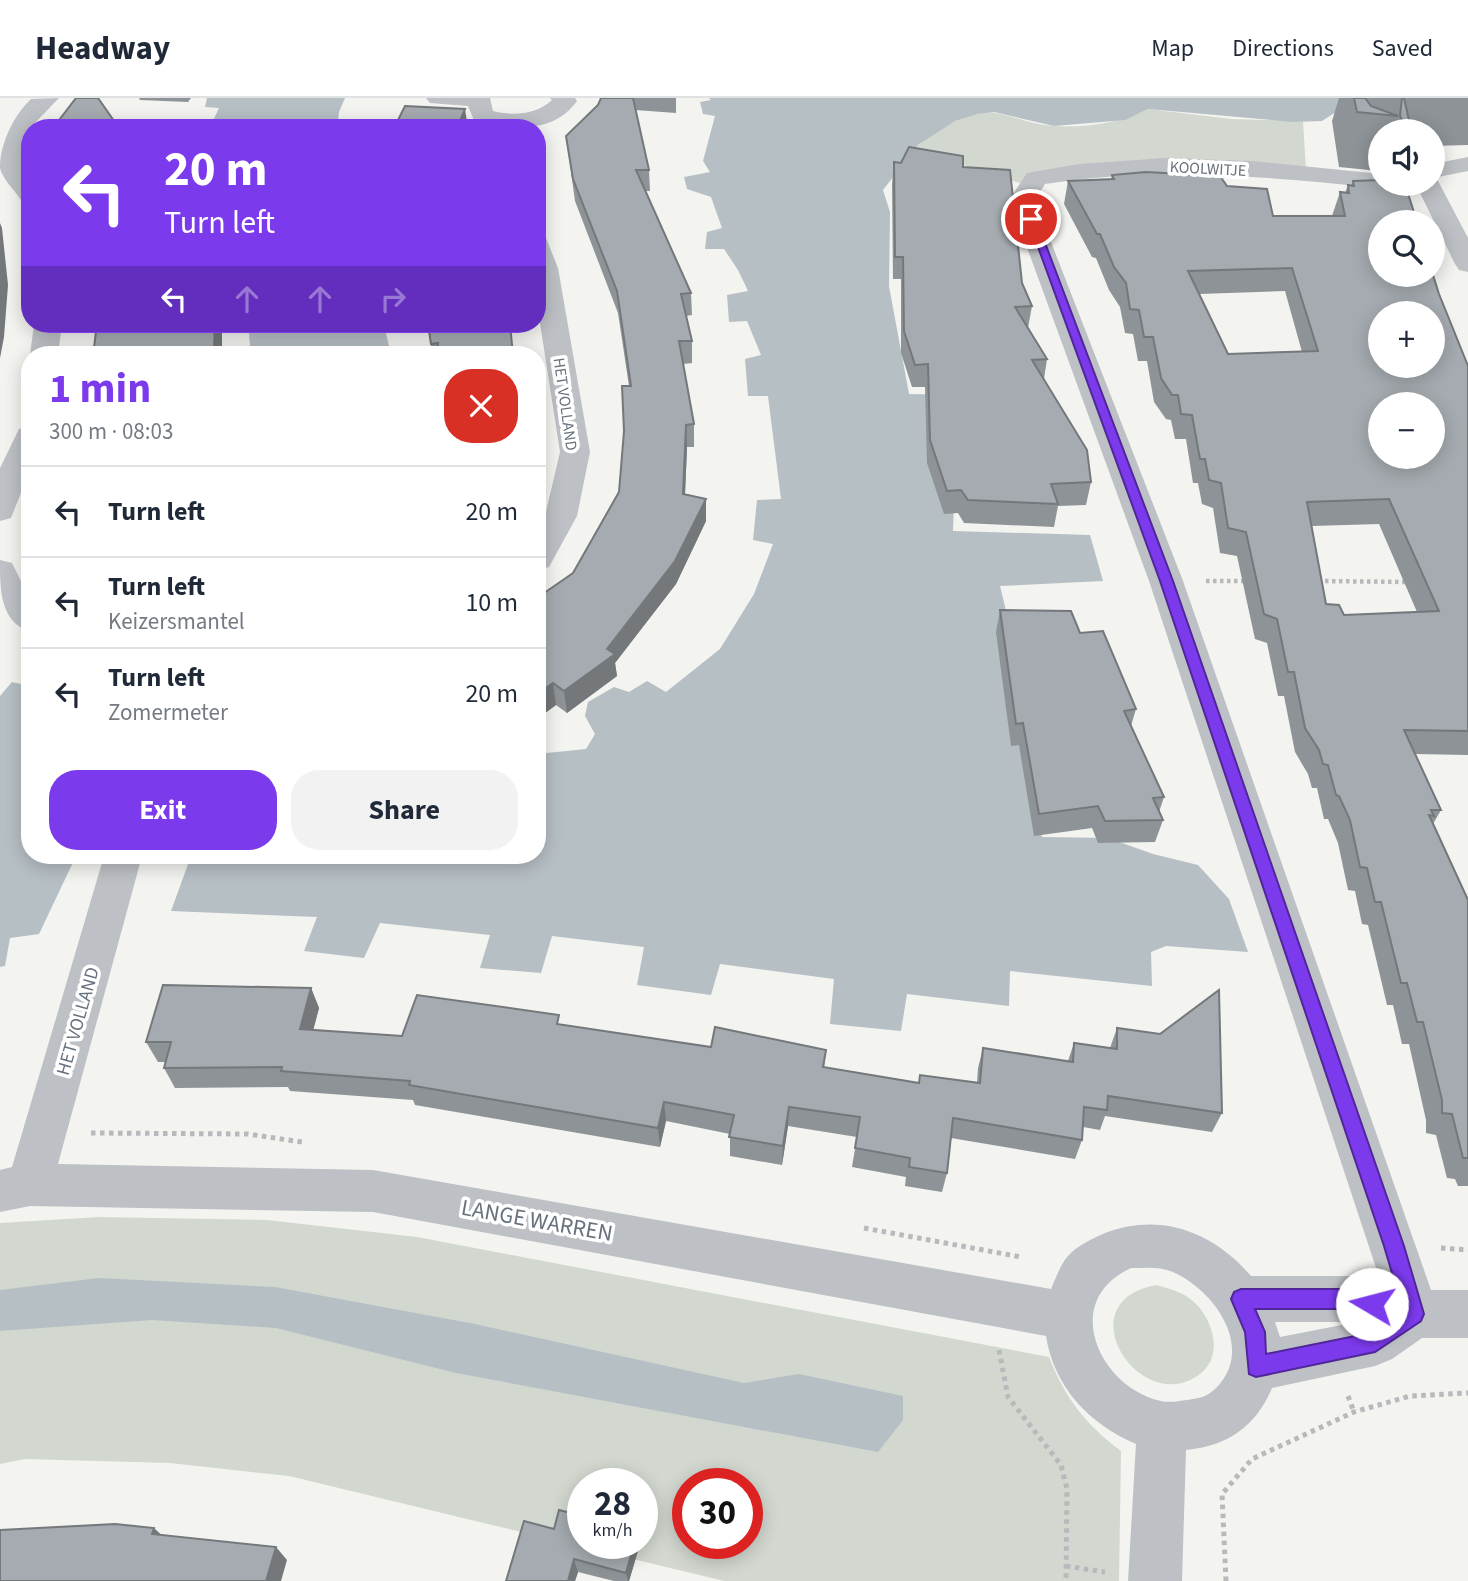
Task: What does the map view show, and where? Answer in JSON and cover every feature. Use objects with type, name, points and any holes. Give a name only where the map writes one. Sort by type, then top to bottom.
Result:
[{"type":"street","points":[[28,119],[38,104],[47,98]]},
{"type":"street","points":[[438,98],[477,99],[482,115],[492,119]]},
{"type":"street","points":[[538,119],[549,117],[565,101],[562,98]]},
{"type":"street","points":[[21,128],[13,140],[9,164],[21,182]]},
{"type":"street","points":[[1445,174],[1468,164]]},
{"type":"street","name":"KOOLWITJE","points":[[1167,581],[1038,242],[1024,197],[1036,178],[1080,169],[1172,165],[1368,180]]},
{"type":"street","points":[[1437,196],[1468,264]]},
{"type":"street","name":"HET VOLLAND","points":[[546,274],[575,452],[561,516],[546,543]]},
{"type":"street","points":[[0,511],[4,493],[21,455]]},
{"type":"street","points":[[0,571],[21,613]]},
{"type":"street","points":[[1167,581],[1394,1246],[1414,1314]]},
{"type":"street","name":"HET VOLLAND","points":[[15,1188],[121,864]]},
{"type":"street","name":"LANGE WARREN","points":[[15,1188],[373,1191],[1068,1316]]},
{"type":"street","points":[[1160,1245],[1191,1255],[1219,1274],[1241,1299],[1255,1332],[1256,1367],[1240,1403],[1206,1424],[1161,1426],[1131,1416],[1097,1390],[1083,1373],[1071,1345],[1068,1316],[1072,1294],[1082,1275],[1103,1257],[1130,1246],[1160,1245]]},
{"type":"street","points":[[1241,1299],[1351,1299],[1414,1314],[1468,1314]]},
{"type":"street","points":[[1256,1367],[1375,1342],[1414,1314]]},
{"type":"street","points":[[1155,1581],[1161,1426]]},
{"type":"path","points":[[1167,581],[1249,581]]},
{"type":"path","points":[[1317,582],[1413,582]]},
{"type":"path","points":[[1002,1251],[996,1334],[1008,1398],[1061,1465],[1067,1489],[1066,1581]]},
{"type":"path","points":[[1226,1581],[1222,1494],[1252,1459],[1354,1412],[1410,1396],[1468,1393]]},
{"type":"shaded area","points":[[207,98],[345,98],[338,119],[214,119],[219,108],[205,107]]},
{"type":"shaded area","points":[[709,98],[1468,98],[1336,112],[1322,121],[1293,122],[1148,109],[1125,120],[1054,126],[994,112],[977,114],[955,121],[918,145],[883,190],[890,212],[889,286],[909,394],[966,395],[955,480],[953,531],[1090,535],[1103,581],[1000,586],[1010,627],[1042,837],[1108,838],[1153,854],[1198,865],[1229,899],[1248,952],[1166,946],[1151,952],[1152,986],[1010,971],[1009,1006],[907,994],[901,1031],[830,1024],[834,979],[720,964],[711,995],[637,985],[644,947],[552,936],[541,973],[480,968],[490,935],[380,923],[364,958],[304,951],[317,917],[171,911],[188,864],[546,864],[546,753],[586,749],[595,734],[585,716],[588,702],[614,687],[629,692],[647,681],[666,692],[720,649],[754,594],[773,544],[753,540],[757,500],[781,499],[768,396],[748,396],[745,359],[761,355],[747,321],[729,322],[727,295],[748,291],[724,249],[705,249],[707,232],[722,228],[711,197],[687,189],[684,177],[710,172],[703,161],[715,116],[703,114],[700,102],[711,100]]},
{"type":"shaded area","points":[[1148,109],[1231,119],[1303,121],[1306,169],[1191,161],[1023,184],[915,149],[952,122],[986,112],[1032,123],[1079,126],[1102,124]]},
{"type":"shaded area","points":[[249,333],[386,333],[389,346],[250,346]]},
{"type":"shaded area","points":[[12,682],[21,684],[21,864],[72,864],[39,934],[10,938],[5,966],[0,967],[0,696]]},
{"type":"shaded area","points":[[99,1217],[267,1220],[417,1237],[1049,1357],[1078,1410],[1121,1451],[1119,1581],[724,1581],[633,1559],[658,1559],[658,1468],[567,1468],[567,1543],[289,1476],[170,1463],[25,1459],[0,1464],[0,1223]]},
{"type":"shaded area","points":[[99,1278],[275,1287],[475,1324],[744,1383],[799,1374],[903,1396],[903,1420],[878,1452],[456,1373],[276,1328],[152,1320],[0,1331],[0,1290]]},
{"type":"shaded area","points":[[1156,1285],[1191,1299],[1211,1328],[1214,1348],[1212,1358],[1200,1374],[1177,1384],[1155,1381],[1136,1370],[1121,1353],[1114,1332],[1116,1312],[1129,1296]]},
{"type":"building","points":[[76,98],[98,98],[113,119],[60,119]]},
{"type":"building","points":[[601,98],[633,98],[649,170],[636,170],[691,293],[681,294],[692,341],[679,341],[694,424],[686,425],[683,494],[706,499],[675,561],[607,649],[615,654],[564,691],[553,683],[546,688],[546,592],[573,573],[619,492],[624,431],[622,386],[631,386],[617,291],[573,179],[566,136],[598,105]]},
{"type":"building","points":[[1354,98],[1365,98],[1371,106],[1398,116],[1357,112]]},
{"type":"building","points":[[1404,98],[1409,119],[1402,119]]},
{"type":"building","points":[[405,106],[465,109],[461,119],[398,119]]},
{"type":"building","points":[[909,147],[963,156],[963,167],[1010,170],[1022,283],[1032,306],[1015,307],[1047,359],[1032,360],[1087,450],[1091,482],[1051,484],[1058,504],[968,500],[961,490],[947,491],[930,440],[928,364],[915,365],[904,331],[903,257],[895,257],[894,162],[901,163]]},
{"type":"building","points":[[1146,172],[1220,176],[1227,186],[1267,189],[1273,216],[1345,216],[1340,192],[1349,193],[1348,185],[1354,186],[1353,181],[1368,180],[1368,196],[1409,196],[1413,210],[1368,210],[1368,287],[1437,287],[1442,301],[1368,301],[1368,378],[1445,378],[1445,309],[1468,366],[1468,731],[1404,730],[1441,810],[1431,810],[1434,816],[1429,815],[1468,900],[1468,1158],[1463,1158],[1452,1114],[1442,1113],[1442,1100],[1423,1022],[1417,1022],[1407,983],[1401,983],[1381,902],[1375,902],[1367,868],[1360,867],[1350,820],[1339,796],[1336,795],[1328,765],[1323,764],[1319,750],[1305,728],[1294,672],[1288,672],[1277,619],[1264,614],[1246,532],[1228,528],[1221,483],[1209,480],[1205,459],[1200,459],[1192,415],[1181,414],[1178,395],[1172,395],[1161,378],[1153,337],[1144,337],[1139,310],[1130,309],[1126,283],[1114,267],[1100,234],[1097,234],[1068,181],[1114,179],[1112,175]],"holes":[[[1292,268],[1318,351],[1228,354],[1188,271]],[[1389,499],[1439,611],[1344,615],[1339,605],[1326,604],[1307,502]]]},
{"type":"building","points":[[96,333],[215,333],[214,346],[94,346]]},
{"type":"building","points":[[429,333],[511,333],[512,346],[438,346],[438,343],[431,344]]},
{"type":"building","points":[[1000,610],[1071,611],[1080,633],[1103,631],[1136,709],[1124,711],[1164,797],[1153,798],[1163,820],[1105,821],[1098,806],[1039,814],[1023,723],[1016,724]]},
{"type":"building","points":[[163,985],[311,988],[300,1029],[402,1036],[417,995],[559,1015],[557,1024],[711,1047],[715,1027],[826,1050],[823,1067],[919,1083],[920,1075],[980,1083],[983,1048],[1073,1062],[1074,1043],[1117,1049],[1117,1028],[1160,1034],[1219,990],[1222,1113],[1108,1096],[1107,1110],[1084,1107],[1082,1140],[953,1118],[947,1173],[909,1167],[910,1158],[855,1148],[860,1117],[789,1107],[783,1146],[729,1137],[734,1115],[664,1102],[658,1128],[409,1085],[410,1081],[281,1071],[282,1067],[164,1068],[171,1042],[146,1042]]},
{"type":"building","points":[[559,1510],[567,1512],[567,1559],[574,1559],[568,1581],[506,1581],[524,1521],[554,1529]]},
{"type":"building","points":[[115,1524],[154,1528],[152,1534],[276,1547],[266,1581],[0,1581],[0,1530]]},
{"type":"building","points":[[574,1559],[630,1559],[626,1573]]},
{"type":"route","points":[[1031,219],[1167,581],[1394,1246],[1414,1314],[1375,1342],[1256,1367],[1255,1332],[1241,1299],[1351,1299],[1372,1304]]}]
